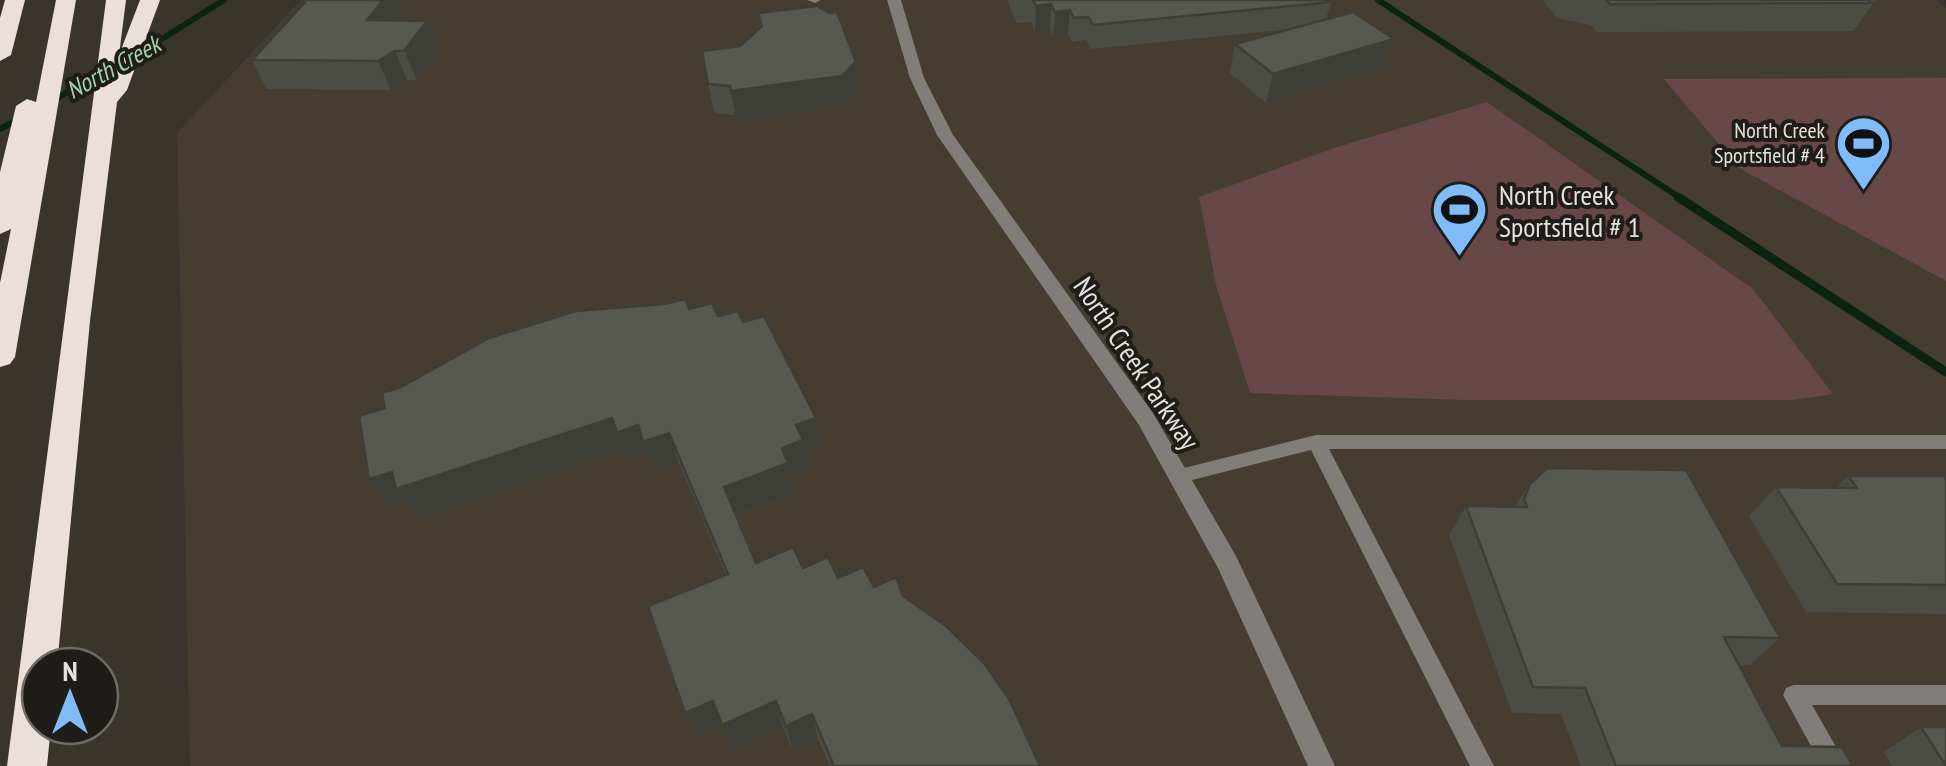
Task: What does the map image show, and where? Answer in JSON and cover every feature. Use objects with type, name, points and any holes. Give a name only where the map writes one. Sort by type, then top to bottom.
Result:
[{"type":"highway","points":[[0,55],[14,0]]},
{"type":"highway","points":[[42,81],[48,0]]},
{"type":"highway","points":[[0,357],[30,139],[66,0]]},
{"type":"highway","points":[[27,766],[76,321],[108,97],[108,45],[116,0]]},
{"type":"highway","points":[[108,97],[150,0]]},
{"type":"highway","points":[[0,226],[30,139]]},
{"type":"street","name":"North Creek Parkway","points":[[894,0],[917,78],[944,135],[1094,342],[1180,476],[1228,563],[1322,766]]},
{"type":"lane","points":[[1180,476],[1316,442],[1946,442]]},
{"type":"lane","points":[[1316,442],[1482,766]]},
{"type":"lane","points":[[1835,766],[1794,695],[1946,695]]},
{"type":"shaded area","points":[[301,0],[1936,0],[1946,8],[1946,766],[190,766],[177,133]]},
{"type":"shaded area","name":"North Creek Sportsfield # 4","points":[[1946,78],[1946,281],[1739,168],[1664,79]]},
{"type":"shaded area","name":"North Creek Sportsfield # 1","points":[[1487,102],[1753,289],[1833,394],[1793,400],[1466,400],[1250,393],[1216,285],[1199,197],[1331,149]]},
{"type":"building","points":[[307,0],[383,0],[367,20],[427,21],[404,51],[395,51],[378,61],[252,60]]},
{"type":"building","points":[[1033,0],[1331,2],[1093,25],[1088,17],[1074,18],[1070,10],[1055,12],[1051,4],[1036,6]]},
{"type":"building","points":[[1606,0],[1868,0],[1872,3],[1610,4]]},
{"type":"building","points":[[817,6],[829,13],[837,12],[856,62],[842,76],[731,91],[730,86],[708,84],[702,51],[740,46],[762,26],[758,13]]},
{"type":"building","points":[[1353,12],[1394,39],[1273,74],[1235,44]]},
{"type":"building","points":[[685,299],[689,309],[712,303],[718,316],[738,311],[743,322],[764,316],[816,418],[796,425],[803,440],[782,448],[788,463],[724,487],[756,563],[793,547],[803,568],[828,557],[838,578],[863,567],[874,587],[896,577],[903,596],[946,626],[984,663],[1009,699],[1040,766],[834,766],[812,714],[786,726],[776,701],[722,725],[713,701],[685,713],[648,606],[728,574],[669,433],[643,442],[638,425],[617,433],[612,418],[396,489],[392,472],[369,479],[359,416],[385,408],[382,393],[401,387],[489,338],[576,311]]},
{"type":"building","points":[[1547,468],[1686,470],[1780,638],[1724,637],[1782,746],[1842,747],[1853,766],[1616,766],[1585,688],[1533,687],[1466,506],[1527,507],[1524,499],[1530,484]]},
{"type":"building","points":[[1848,476],[1946,476],[1946,585],[1837,584],[1776,487],[1857,488]]},
{"type":"building","points":[[1921,727],[1946,727],[1946,766]]},
{"type":"waterway","name":"North Creek","points":[[133,57],[224,0]]},
{"type":"waterway","points":[[1378,0],[1682,199]]},
{"type":"waterway","name":"North Creek","points":[[49,102],[106,72]]},
{"type":"waterway","name":"North Creek","points":[[0,129],[23,117]]},
{"type":"waterway","points":[[1678,197],[1946,372]]},
{"type":"place","name":"North Creek Sportsfield # 4","points":[[1864,192]]},
{"type":"place","name":"North Creek Sportsfield # 1","points":[[1460,259]]}]
